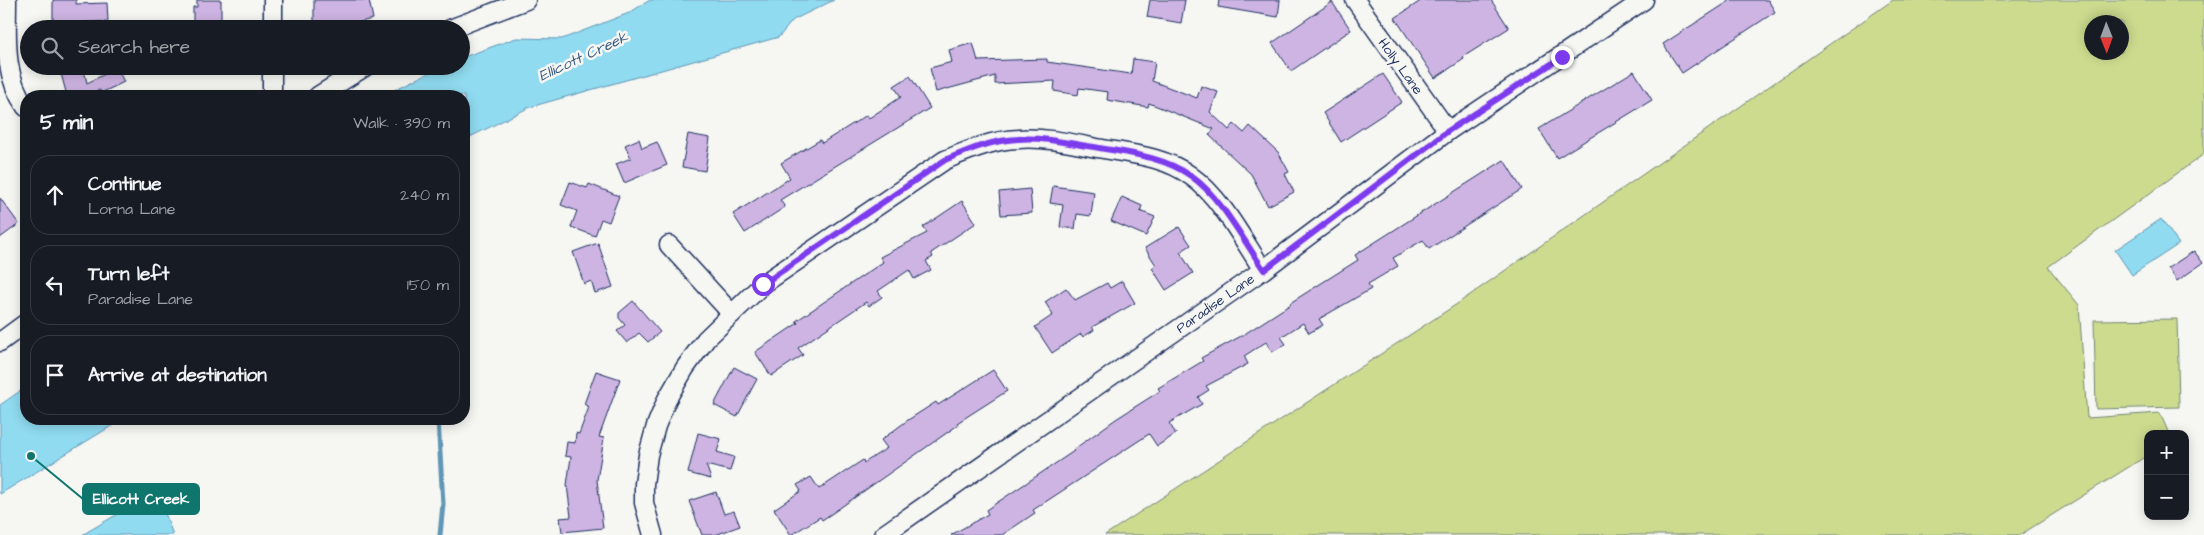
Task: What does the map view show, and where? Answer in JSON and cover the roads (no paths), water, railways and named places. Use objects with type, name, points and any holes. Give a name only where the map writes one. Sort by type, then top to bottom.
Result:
[{"type":"street","points":[[7,0],[3,51],[11,79],[20,99]]},
{"type":"street","points":[[273,20],[274,0]]},
{"type":"street","points":[[470,21],[526,0]]},
{"type":"street","name":"Holly Lane","points":[[1355,0],[1448,131]]},
{"type":"street","name":"Paradise Lane","points":[[883,535],[1264,270],[1448,131],[1644,0]]},
{"type":"street","points":[[272,75],[272,90]]},
{"type":"street","points":[[328,90],[352,75]]},
{"type":"street","points":[[653,535],[644,503],[644,484],[648,454],[656,426],[667,399],[685,368],[706,340],[763,284],[945,160],[971,148],[1017,139],[1056,140],[1152,158],[1171,164],[1192,177],[1213,196],[1264,270]]},
{"type":"street","points":[[669,245],[732,314]]},
{"type":"street","points":[[0,342],[20,327]]},
{"type":"water","name":"Ellicott Creek","points":[[650,0],[834,0],[793,20],[779,37],[530,107],[470,137],[470,90],[394,90],[424,75],[470,75],[470,55],[516,38],[562,39],[629,13]]},
{"type":"water","points":[[2161,219],[2179,244],[2132,275],[2115,250]]},
{"type":"water","points":[[20,391],[20,425],[113,425],[0,494],[0,405]]},
{"type":"water","points":[[143,499],[162,505],[173,535],[82,535]]},
{"type":"waterway","points":[[438,425],[443,504],[440,535]]},
{"type":"place","name":"Ellicott Creek","points":[[31,456]]}]
